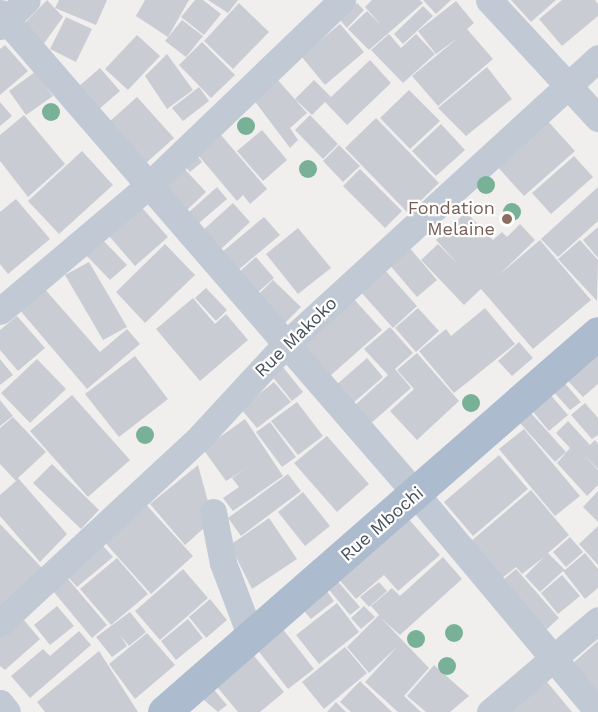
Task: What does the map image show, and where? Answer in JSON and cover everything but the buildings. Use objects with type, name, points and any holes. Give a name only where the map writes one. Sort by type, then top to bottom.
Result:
[{"type":"main road","name":"Rue Mbochi","points":[[164,712],[598,333]]},
{"type":"street","points":[[27,0],[2,19],[416,494],[598,712]]},
{"type":"street","points":[[0,311],[148,186],[342,0]]},
{"type":"street","points":[[489,0],[570,85],[598,118]]},
{"type":"street","name":"Rue Makoko","points":[[0,623],[201,436],[285,345],[598,58]]},
{"type":"street","points":[[213,512],[223,563],[251,637]]},
{"type":"street","points":[[490,712],[598,620]]},
{"type":"street","points":[[0,703],[8,712]]},
{"type":"place","name":"Fondation Melaine","points":[[507,219]]}]
